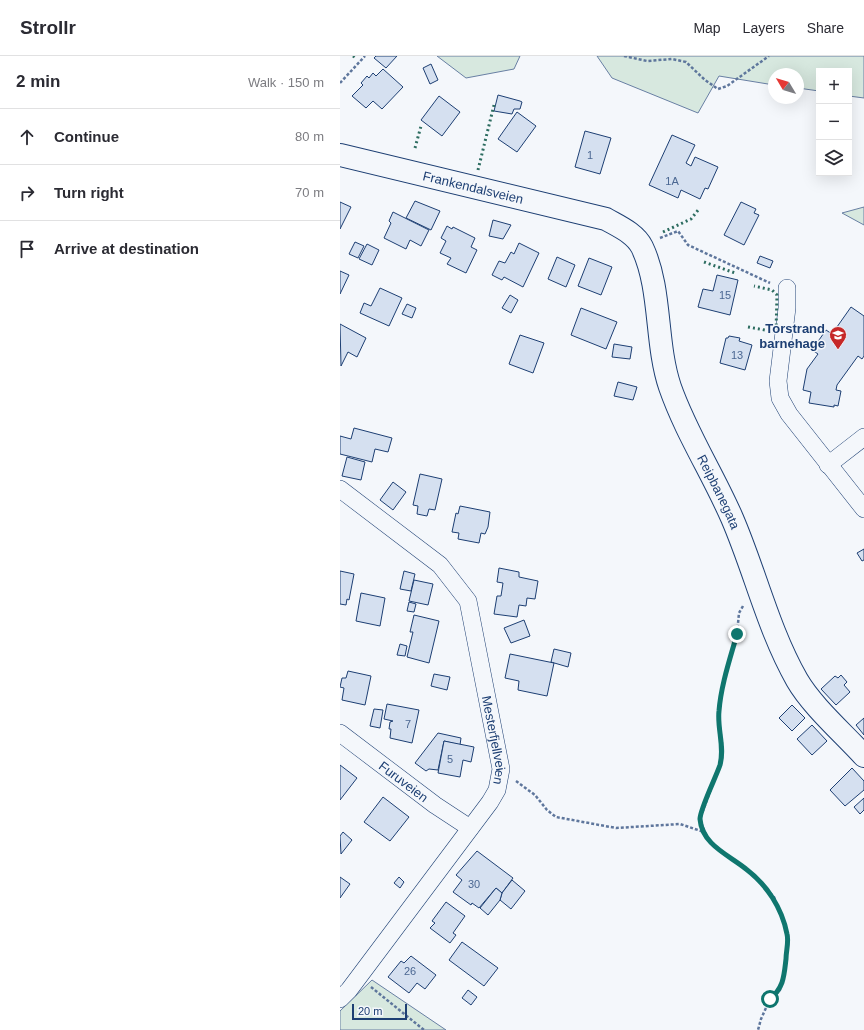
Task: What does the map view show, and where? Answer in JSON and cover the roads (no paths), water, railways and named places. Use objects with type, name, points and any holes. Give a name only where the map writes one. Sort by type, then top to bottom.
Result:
[{"type":"main road","name":"Frankendalsveien","points":[[340,155],[606,218]]},
{"type":"main road","name":"Reipbanegata","points":[[606,218],[628,231],[641,244],[650,265],[661,351],[670,387],[685,425],[732,518],[778,644],[798,681],[812,700],[864,756]]},
{"type":"street","points":[[787,288],[787,308],[778,381],[780,398],[789,414],[864,509]]},
{"type":"street","points":[[828,465],[864,437]]},
{"type":"street","name":"Mesterfjellveien","points":[[340,489],[440,565],[468,601],[501,769],[497,790],[470,828],[347,987]]},
{"type":"street","name":"Furuveien","points":[[340,733],[435,805],[470,828]]},
{"type":"place","name":"Torstrand barnehage","points":[[838,350]]}]
